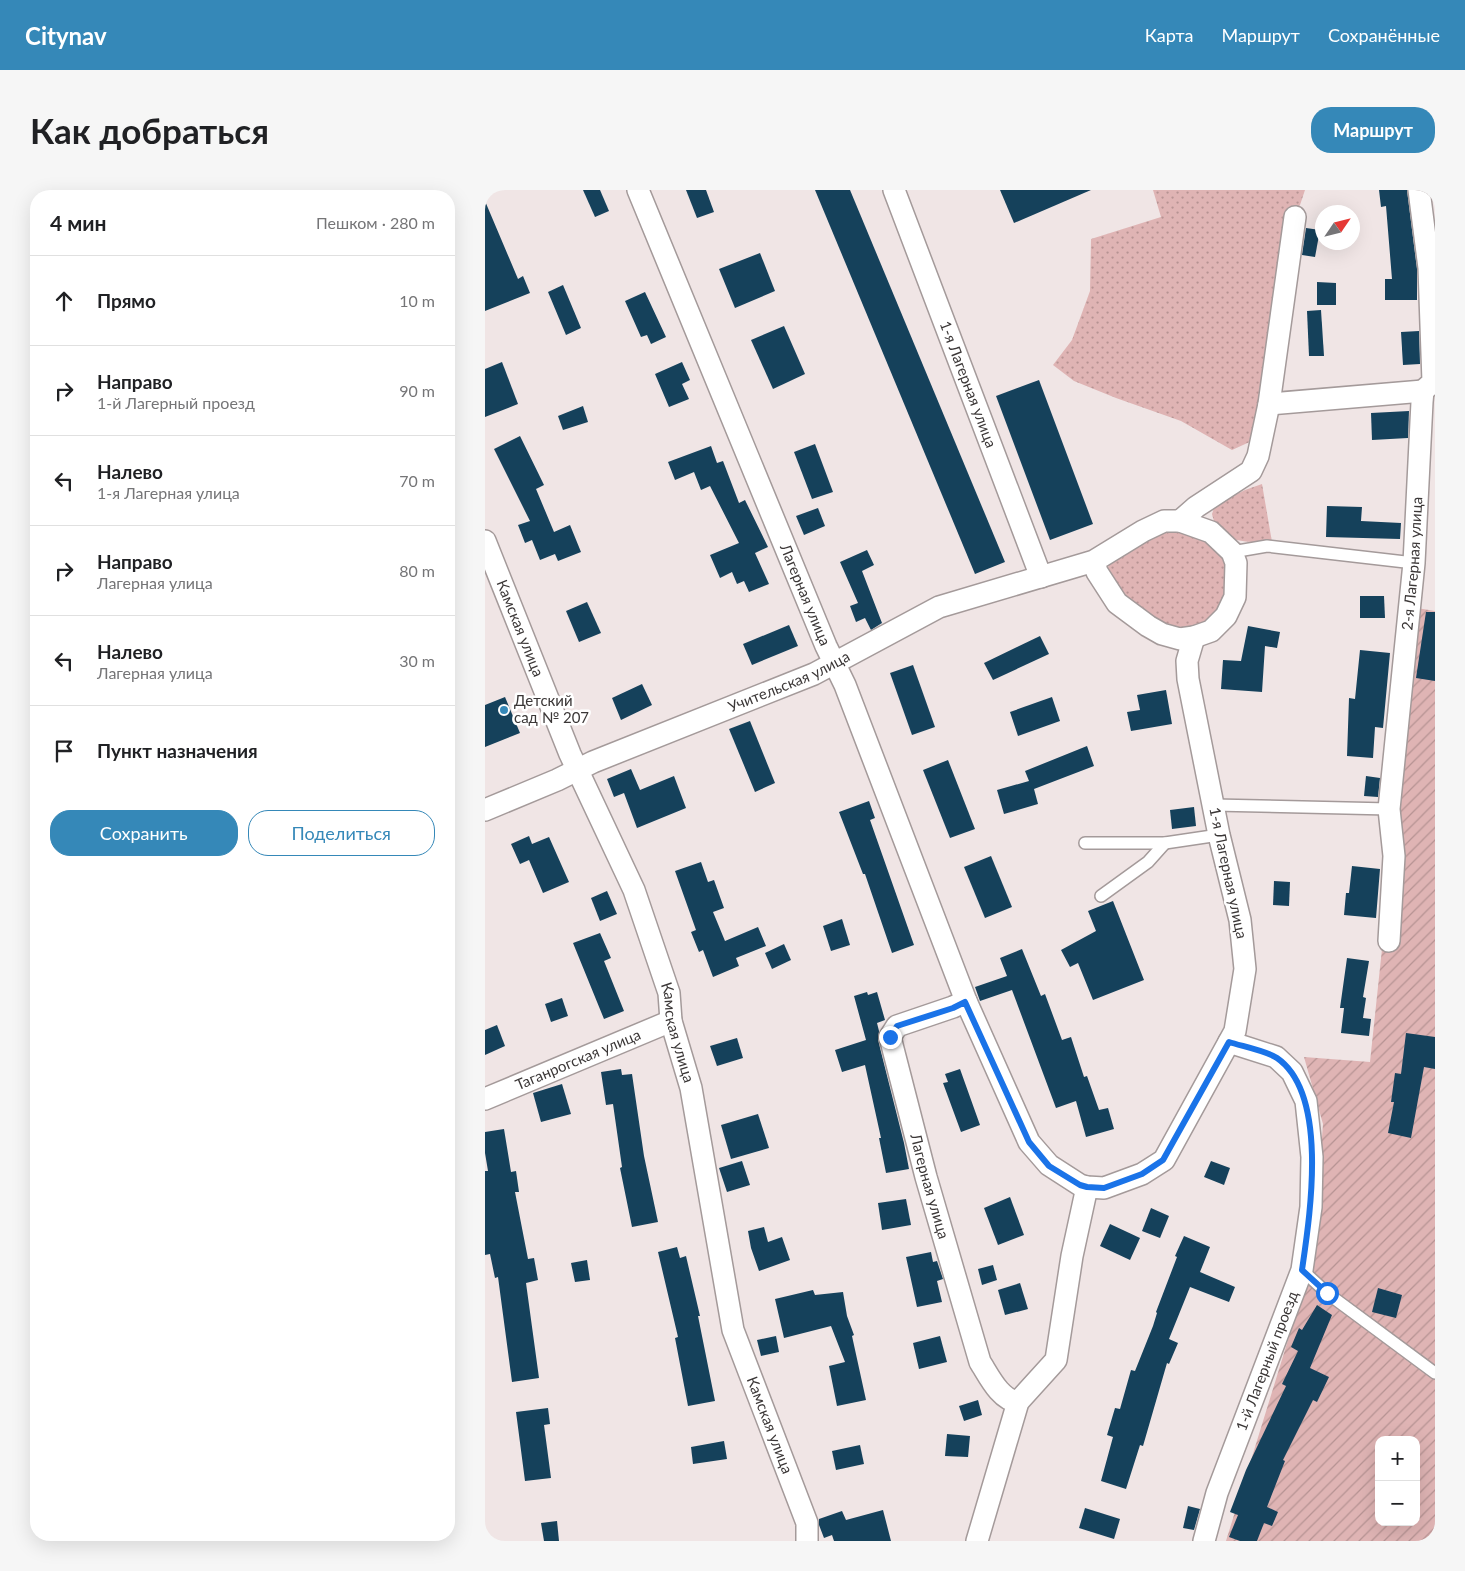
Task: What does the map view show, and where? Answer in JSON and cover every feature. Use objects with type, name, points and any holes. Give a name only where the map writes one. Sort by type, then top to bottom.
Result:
[{"type":"street","name":"Лагерная улица","points":[[638,190],[826,646],[845,684],[965,1002],[1029,1142],[1049,1166],[1080,1185],[1087,1187]]},
{"type":"street","name":"1-я Лагерная улица","points":[[894,190],[1041,577]]},
{"type":"street","name":"2-я Лагерная улица","points":[[1389,941],[1394,856],[1389,809],[1430,385],[1429,268],[1419,190]]},
{"type":"street","points":[[1180,521],[1196,507],[1251,471],[1258,456],[1269,404],[1295,217]]},
{"type":"street","points":[[1269,404],[1430,385]]},
{"type":"street","points":[[1164,521],[1180,521],[1211,532],[1232,552],[1236,563],[1235,597],[1226,616],[1211,631],[1194,637],[1179,639],[1162,634],[1128,613],[1117,603],[1097,572],[1094,561],[1143,531],[1164,521]]},
{"type":"street","name":"Камская улица","points":[[485,541],[577,769],[634,890],[669,993],[671,1021],[691,1088],[733,1330],[807,1524],[807,1541]]},
{"type":"street","name":"Учительская улица","points":[[485,810],[557,780],[577,769],[814,674],[939,607],[1094,561]]},
{"type":"street","name":"1-я Лагерная улица","points":[[1087,1187],[1104,1188],[1142,1174],[1163,1160],[1235,1032],[1245,969],[1240,920],[1219,835],[1188,679],[1187,661],[1194,637]]},
{"type":"street","name":"Лагерная улица","points":[[965,1002],[953,1008],[897,1026],[890,1037],[926,1177],[981,1362],[994,1384],[1011,1401],[1018,1402]]},
{"type":"street","name":"Таганрогская улица","points":[[485,1099],[671,1021]]},
{"type":"street","name":"1-й Лагерный проезд","points":[[1204,1541],[1217,1493],[1302,1270],[1311,1207],[1312,1157],[1306,1101],[1292,1072],[1276,1057],[1229,1042]]},
{"type":"street","points":[[977,1541],[1018,1402],[1057,1360],[1072,1256],[1087,1187]]},
{"type":"lane","points":[[1232,552],[1267,546],[1414,563]]},
{"type":"lane","points":[[1214,805],[1389,809]]},
{"type":"lane","points":[[1085,843],[1165,843],[1219,835]]},
{"type":"lane","points":[[1101,896],[1148,862],[1165,843]]},
{"type":"lane","points":[[1302,1270],[1327,1293],[1435,1373]]},
{"type":"shaded area","points":[[1153,190],[1305,190],[1300,205],[1291,215],[1254,440],[1232,450],[1181,421],[1074,381],[1053,365],[1072,340],[1090,291],[1091,239],[1161,217]]},
{"type":"shaded area","points":[[1262,484],[1272,542],[1236,540],[1223,534],[1212,516],[1215,505]]},
{"type":"shaded area","points":[[1167,529],[1189,533],[1209,541],[1222,551],[1231,575],[1229,598],[1206,627],[1176,630],[1132,606],[1109,574],[1108,567],[1112,558]]},
{"type":"shaded area","points":[[1405,606],[1435,611],[1435,1541],[1226,1541],[1313,1259],[1323,1124],[1304,1057],[1370,1062],[1382,949]]},
{"type":"building","points":[[583,190],[600,190],[609,211],[595,217]]},
{"type":"building","points":[[686,190],[706,190],[714,212],[697,218]]},
{"type":"building","points":[[815,190],[850,190],[1005,562],[975,574]]},
{"type":"building","points":[[1000,190],[1091,190],[1014,223]]},
{"type":"building","points":[[1379,190],[1407,190],[1417,269],[1417,300],[1385,300],[1385,279],[1392,279],[1386,206],[1381,207]]},
{"type":"building","points":[[485,201],[518,279],[523,276],[530,293],[485,311]]},
{"type":"building","points":[[1306,228],[1315,229],[1315,257],[1302,255]]},
{"type":"building","points":[[760,253],[775,291],[735,308],[719,269]]},
{"type":"building","points":[[1317,282],[1336,283],[1336,305],[1317,305]]},
{"type":"building","points":[[563,285],[581,328],[566,335],[548,292]]},
{"type":"building","points":[[645,292],[666,337],[651,344],[647,335],[641,337],[625,301]]},
{"type":"building","points":[[1321,310],[1324,356],[1309,356],[1307,311]]},
{"type":"building","points":[[784,326],[805,374],[773,389],[751,340]]},
{"type":"building","points":[[1419,331],[1420,364],[1403,365],[1401,332]]},
{"type":"building","points":[[502,362],[518,404],[485,417],[485,369]]},
{"type":"building","points":[[682,362],[690,380],[682,384],[689,399],[669,407],[655,374]]},
{"type":"building","points":[[1039,380],[1093,524],[1050,540],[996,396]]},
{"type":"building","points":[[583,406],[588,422],[563,430],[558,416]]},
{"type":"building","points":[[1409,411],[1408,438],[1372,440],[1371,413]]},
{"type":"building","points":[[520,436],[544,485],[536,489],[554,532],[570,525],[581,552],[558,561],[555,554],[540,560],[532,540],[525,543],[518,525],[530,521],[494,449]]},
{"type":"building","points":[[815,444],[833,492],[812,499],[794,452]]},
{"type":"building","points":[[711,446],[717,463],[723,461],[739,503],[745,500],[768,547],[755,553],[769,584],[749,592],[744,581],[737,584],[732,572],[720,578],[710,555],[739,543],[710,486],[701,490],[694,472],[675,480],[668,462]]},
{"type":"building","points":[[1327,506],[1362,507],[1361,521],[1401,523],[1400,539],[1326,537]]},
{"type":"building","points":[[818,508],[825,526],[804,535],[796,516]]},
{"type":"building","points":[[867,550],[874,565],[862,571],[882,623],[871,630],[865,618],[856,622],[850,606],[858,603],[840,562]]},
{"type":"building","points":[[1360,596],[1384,596],[1385,618],[1360,618]]},
{"type":"building","points":[[587,602],[601,633],[579,642],[566,611]]},
{"type":"building","points":[[1426,612],[1435,612],[1435,681],[1416,678]]},
{"type":"building","points":[[789,625],[798,646],[752,665],[743,644]]},
{"type":"building","points":[[1248,626],[1280,632],[1277,648],[1265,646],[1262,692],[1221,689],[1223,660],[1241,661]]},
{"type":"building","points":[[1040,636],[1049,654],[993,680],[984,663]]},
{"type":"building","points":[[1360,650],[1390,653],[1383,728],[1375,727],[1373,758],[1347,756],[1349,698],[1355,699]]},
{"type":"building","points":[[913,665],[935,727],[912,735],[890,673]]},
{"type":"building","points":[[642,684],[652,705],[621,720],[612,698]]},
{"type":"building","points":[[1166,690],[1172,724],[1131,731],[1127,712],[1140,710],[1137,695]]},
{"type":"building","points":[[505,697],[520,733],[485,747],[485,705]]},
{"type":"building","points":[[1052,697],[1060,721],[1018,736],[1010,712]]},
{"type":"building","points":[[750,721],[775,783],[755,792],[729,729]]},
{"type":"building","points":[[1087,746],[1094,766],[1034,789],[1038,804],[1004,814],[997,790],[1029,781],[1025,771]]},
{"type":"building","points":[[948,760],[975,829],[950,838],[923,770]]},
{"type":"building","points":[[631,769],[640,790],[674,776],[686,808],[637,828],[624,793],[614,797],[607,779]]},
{"type":"building","points":[[1366,776],[1380,778],[1378,797],[1364,796]]},
{"type":"building","points":[[869,801],[875,818],[870,820],[914,945],[892,953],[865,874],[863,874],[839,812]]},
{"type":"building","points":[[1194,807],[1196,826],[1172,829],[1170,810]]},
{"type":"building","points":[[529,836],[532,844],[549,837],[569,882],[543,893],[529,860],[520,864],[511,844]]},
{"type":"building","points":[[991,856],[1012,907],[985,918],[964,867]]},
{"type":"building","points":[[701,862],[708,882],[714,880],[724,908],[713,912],[725,941],[758,927],[766,946],[736,958],[739,966],[713,977],[703,950],[699,952],[691,932],[696,930],[675,871]]},
{"type":"building","points":[[1352,866],[1380,869],[1376,918],[1344,915],[1346,893],[1349,893]]},
{"type":"building","points":[[1274,881],[1290,882],[1289,906],[1273,905]]},
{"type":"building","points":[[607,891],[617,914],[600,921],[591,898]]},
{"type":"building","points":[[1113,901],[1144,980],[1093,1000],[1078,963],[1070,967],[1061,950],[1096,931],[1088,911]]},
{"type":"building","points":[[842,919],[850,945],[831,951],[823,926]]},
{"type":"building","points":[[600,933],[611,958],[604,961],[624,1011],[604,1019],[573,943]]},
{"type":"building","points":[[784,944],[791,960],[772,969],[765,953]]},
{"type":"building","points":[[1022,949],[1041,996],[1045,994],[1062,1040],[1071,1037],[1084,1077],[1087,1076],[1099,1110],[1108,1108],[1114,1129],[1086,1137],[1076,1101],[1056,1108],[1012,990],[980,1001],[975,987],[1007,976],[1000,958]]},
{"type":"building","points":[[1347,958],[1369,961],[1363,997],[1366,998],[1363,1018],[1371,1019],[1369,1036],[1341,1033],[1344,1008],[1340,1008]]},
{"type":"building","points":[[867,992],[868,995],[877,992],[885,1020],[877,1023],[879,1031],[878,1040],[909,1169],[886,1173],[879,1138],[881,1138],[865,1065],[842,1072],[835,1050],[866,1040],[854,996]]},
{"type":"building","points":[[562,998],[568,1016],[551,1022],[545,1004]]},
{"type":"building","points":[[497,1025],[505,1046],[485,1055],[485,1030]]},
{"type":"building","points":[[1406,1033],[1435,1037],[1435,1069],[1424,1067],[1411,1138],[1388,1133],[1394,1102],[1391,1102],[1395,1073],[1401,1074]]},
{"type":"building","points":[[737,1038],[743,1058],[717,1066],[710,1046]]},
{"type":"building","points":[[621,1069],[622,1075],[632,1074],[644,1156],[658,1222],[632,1227],[620,1168],[622,1167],[613,1104],[606,1105],[601,1072]]},
{"type":"building","points":[[960,1069],[980,1125],[961,1132],[943,1083],[948,1082],[945,1074]]},
{"type":"building","points":[[562,1084],[571,1114],[541,1122],[533,1093]]},
{"type":"building","points":[[758,1114],[769,1148],[731,1159],[721,1125]]},
{"type":"building","points":[[504,1129],[511,1172],[516,1171],[519,1192],[515,1192],[528,1259],[534,1258],[538,1280],[526,1283],[539,1378],[512,1382],[498,1277],[495,1278],[490,1254],[485,1255],[485,1171],[488,1171],[485,1153],[485,1132]]},
{"type":"building","points":[[742,1161],[750,1185],[727,1192],[719,1168]]},
{"type":"building","points":[[1211,1161],[1230,1168],[1224,1185],[1204,1177]]},
{"type":"building","points":[[1010,1197],[1024,1235],[998,1245],[984,1208]]},
{"type":"building","points":[[906,1199],[911,1225],[882,1230],[878,1203]]},
{"type":"building","points":[[1151,1208],[1169,1216],[1160,1238],[1142,1231]]},
{"type":"building","points":[[1110,1224],[1140,1238],[1130,1260],[1100,1246]]},
{"type":"building","points":[[764,1227],[768,1242],[782,1237],[790,1260],[759,1271],[751,1248],[748,1231]]},
{"type":"building","points":[[1184,1236],[1210,1247],[1200,1272],[1235,1287],[1229,1302],[1190,1287],[1169,1339],[1178,1343],[1169,1364],[1167,1363],[1143,1446],[1140,1445],[1126,1489],[1101,1481],[1113,1437],[1107,1435],[1115,1408],[1120,1409],[1131,1370],[1135,1371],[1153,1326],[1156,1312],[1177,1257],[1175,1256]]},
{"type":"building","points":[[677,1247],[680,1258],[686,1256],[700,1316],[698,1316],[715,1401],[688,1406],[675,1338],[678,1337],[658,1252]]},
{"type":"building","points":[[931,1252],[933,1262],[937,1261],[943,1279],[937,1281],[942,1302],[917,1307],[906,1257]]},
{"type":"building","points":[[587,1260],[590,1280],[575,1282],[571,1263]]},
{"type":"building","points":[[993,1265],[997,1280],[982,1285],[978,1269]]},
{"type":"building","points":[[1020,1283],[1028,1309],[1005,1315],[998,1290]]},
{"type":"building","points":[[1378,1288],[1402,1295],[1396,1318],[1372,1312]]},
{"type":"building","points":[[813,1290],[815,1295],[843,1292],[847,1316],[854,1335],[852,1336],[866,1400],[837,1406],[829,1366],[845,1362],[831,1326],[784,1338],[775,1299]]},
{"type":"building","points":[[1317,1305],[1332,1315],[1310,1368],[1329,1377],[1317,1402],[1313,1400],[1283,1460],[1285,1461],[1267,1507],[1278,1512],[1272,1526],[1264,1523],[1257,1541],[1240,1541],[1229,1537],[1238,1515],[1230,1512],[1246,1470],[1286,1386],[1282,1384],[1298,1351],[1291,1347],[1299,1328],[1302,1330]]},
{"type":"building","points":[[776,1336],[779,1352],[761,1356],[757,1340]]},
{"type":"building","points":[[940,1336],[947,1362],[919,1369],[913,1343]]},
{"type":"building","points":[[978,1400],[982,1415],[964,1421],[959,1406]]},
{"type":"building","points":[[548,1408],[550,1424],[544,1425],[551,1478],[525,1481],[516,1412]]},
{"type":"building","points":[[947,1434],[970,1436],[968,1457],[945,1456]]},
{"type":"building","points":[[724,1441],[727,1459],[693,1464],[691,1447]]},
{"type":"building","points":[[860,1445],[864,1464],[836,1470],[832,1451]]},
{"type":"building","points":[[1188,1506],[1200,1509],[1194,1530],[1183,1528]]},
{"type":"building","points":[[1085,1508],[1120,1519],[1114,1539],[1079,1528]]},
{"type":"building","points":[[883,1510],[891,1541],[834,1541],[832,1535],[824,1538],[819,1525],[819,1519],[842,1511],[846,1520]]},
{"type":"building","points":[[557,1521],[559,1541],[544,1541],[541,1523]]},
{"type":"place","name":"Детский сад № 207","points":[[504,710]]},
{"type":"route","points":[[890,1037],[897,1026],[953,1008],[965,1002],[1029,1142],[1049,1166],[1080,1185],[1104,1188],[1142,1174],[1163,1160],[1229,1042],[1276,1057],[1292,1072],[1306,1101],[1312,1157],[1311,1207],[1302,1270],[1327,1293]]}]
